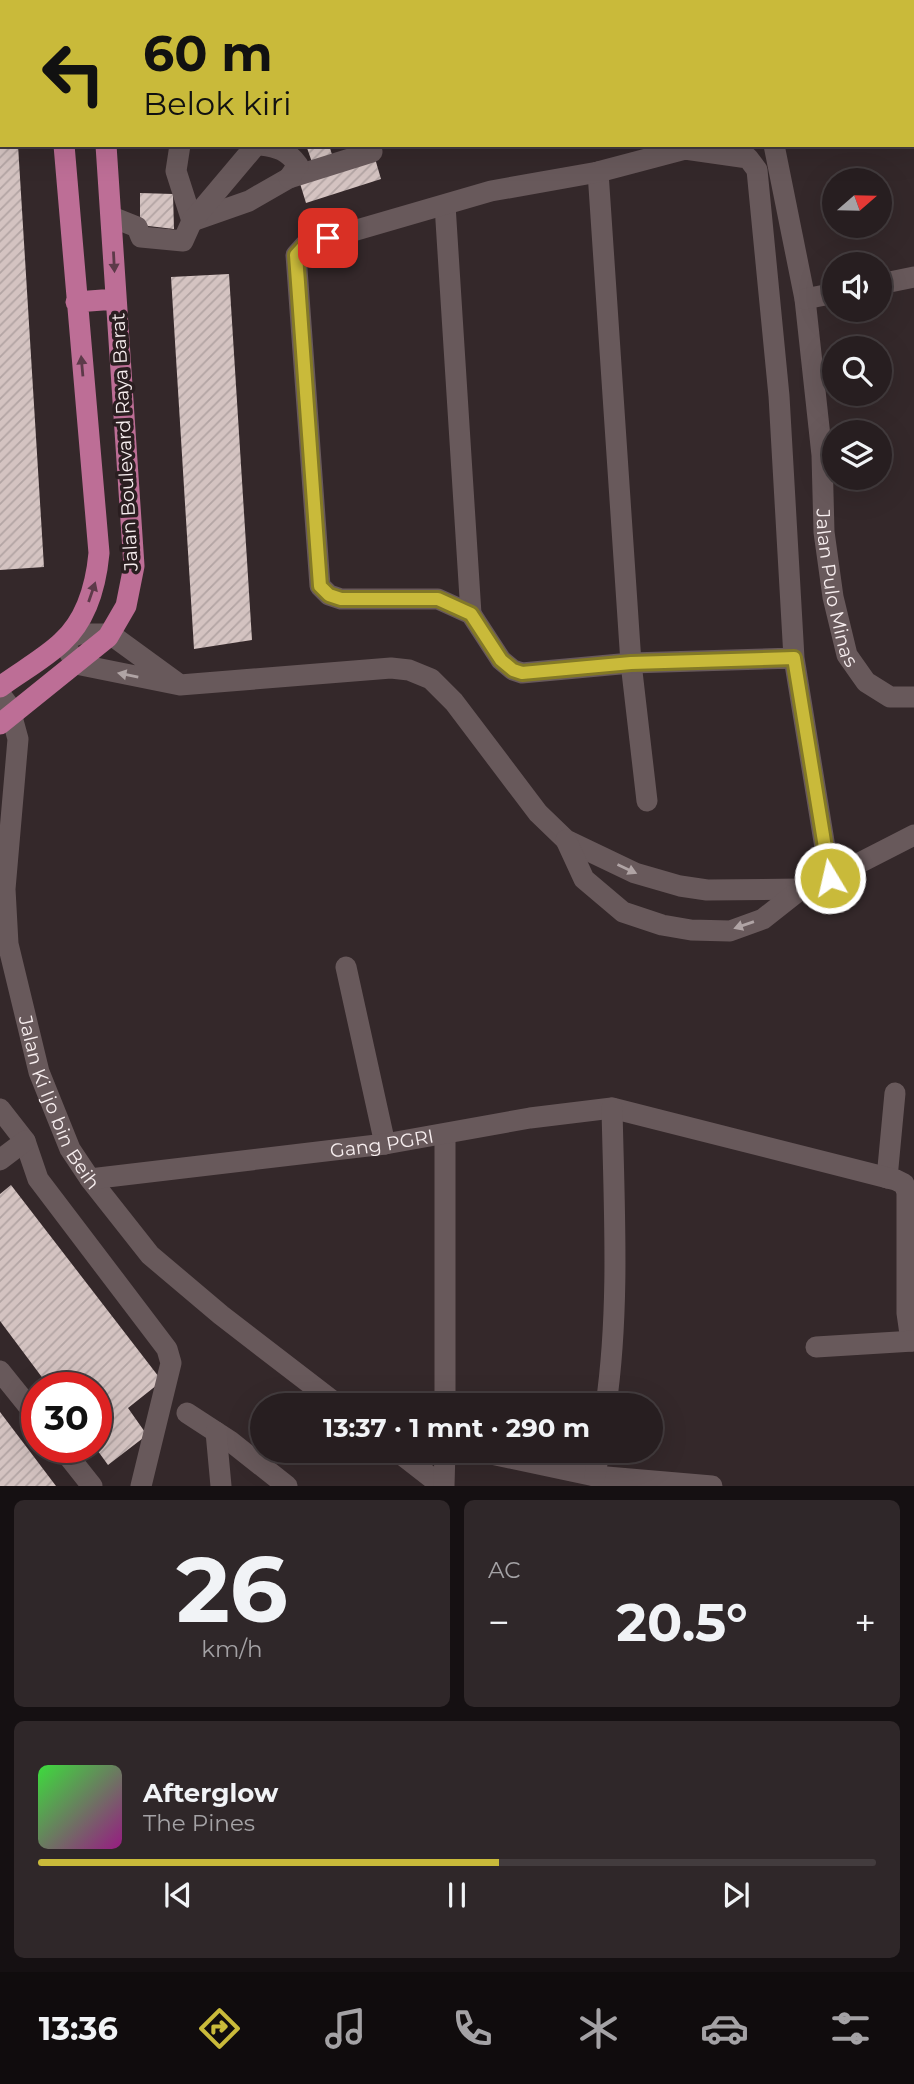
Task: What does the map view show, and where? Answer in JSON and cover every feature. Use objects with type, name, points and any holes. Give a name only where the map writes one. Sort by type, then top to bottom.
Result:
[{"type":"main road","name":"Jalan Boulevard Raya Barat","points":[[0,687],[63,641],[86,609],[97,576],[99,553],[64,147]]},
{"type":"main road","name":"Jalan Boulevard Raya Barat","points":[[0,724],[76,664],[116,627],[125,606],[134,566],[106,147]]},
{"type":"main road","points":[[76,302],[116,299]]},
{"type":"street","points":[[180,147],[176,171],[192,221]]},
{"type":"street","points":[[112,217],[137,227],[141,237],[183,241],[192,221],[257,147]]},
{"type":"street","points":[[275,147],[289,153],[298,165],[289,178]]},
{"type":"street","points":[[471,614],[438,599],[341,599],[329,595],[320,586],[296,255],[305,245],[491,191],[598,172],[685,147],[748,158],[757,170],[779,396],[794,658],[830,878]]},
{"type":"street","name":"Jalan Pulo Minas","points":[[774,147],[805,299],[821,443],[824,532],[833,597],[847,655],[866,682],[890,697],[914,697]]},
{"type":"street","points":[[192,221],[249,201],[289,178],[372,152]]},
{"type":"street","points":[[598,172],[631,663],[647,801]]},
{"type":"street","points":[[445,205],[471,614],[501,660],[513,670],[522,673],[631,663],[794,658]]},
{"type":"street","points":[[892,282],[914,277]]},
{"type":"street","points":[[805,299],[822,296]]},
{"type":"street","points":[[180,685],[110,634],[79,634],[63,641],[76,664],[180,685],[391,668],[409,670],[431,679],[454,702],[538,813],[566,840],[635,873],[680,886],[707,890],[802,889]]},
{"type":"street","name":"Jalan Ki Ijo bin Beih","points":[[0,694],[9,706],[18,739],[5,889],[8,944],[39,1072],[71,1149],[90,1179],[150,1255],[221,1315],[322,1393]]},
{"type":"street","points":[[566,840],[584,879],[623,912],[662,925],[691,930],[730,931],[763,919],[802,889],[830,878],[914,835]]},
{"type":"street","points":[[346,967],[385,1144]]},
{"type":"street","points":[[887,1178],[895,1093]]},
{"type":"street","points":[[608,1393],[615,1258],[612,1108]]},
{"type":"street","points":[[445,1133],[530,1118],[612,1108],[904,1184],[907,1192],[907,1313],[912,1341],[816,1347]]},
{"type":"street","points":[[0,1109],[25,1141],[38,1179],[167,1349],[171,1363],[141,1486]]},
{"type":"street","name":"Gang PGRI","points":[[90,1179],[385,1144],[445,1133],[445,1393]]},
{"type":"street","points":[[0,1160],[25,1141]]},
{"type":"street","points":[[0,1371],[21,1397]]},
{"type":"street","points":[[187,1413],[287,1486]]},
{"type":"street","points":[[216,1432],[221,1486]]},
{"type":"street","points":[[74,1463],[92,1486]]},
{"type":"street","points":[[413,1463],[443,1486]]},
{"type":"street","points":[[443,1486],[444,1463]]},
{"type":"street","points":[[534,1463],[595,1476],[712,1486]]},
{"type":"street","points":[[595,1476],[597,1463]]},
{"type":"building","points":[[0,147],[18,147],[44,567],[0,570]]},
{"type":"building","points":[[307,147],[330,147],[334,161],[314,168]]},
{"type":"building","points":[[374,155],[381,179],[306,203],[298,177]]},
{"type":"building","points":[[140,193],[173,194],[174,229],[140,225]]},
{"type":"building","points":[[229,274],[252,640],[194,649],[171,277]]},
{"type":"building","points":[[11,1185],[162,1381],[128,1408],[147,1435],[112,1462],[112,1372],[38,1372],[0,1321],[0,1194]]},
{"type":"building","points":[[0,1412],[21,1440],[21,1463],[39,1463],[56,1486],[0,1486]]},
{"type":"route","points":[[328,238],[305,245],[296,255],[320,586],[329,595],[341,599],[438,599],[471,614],[501,660],[513,670],[522,673],[631,663],[794,658],[830,878]]}]
